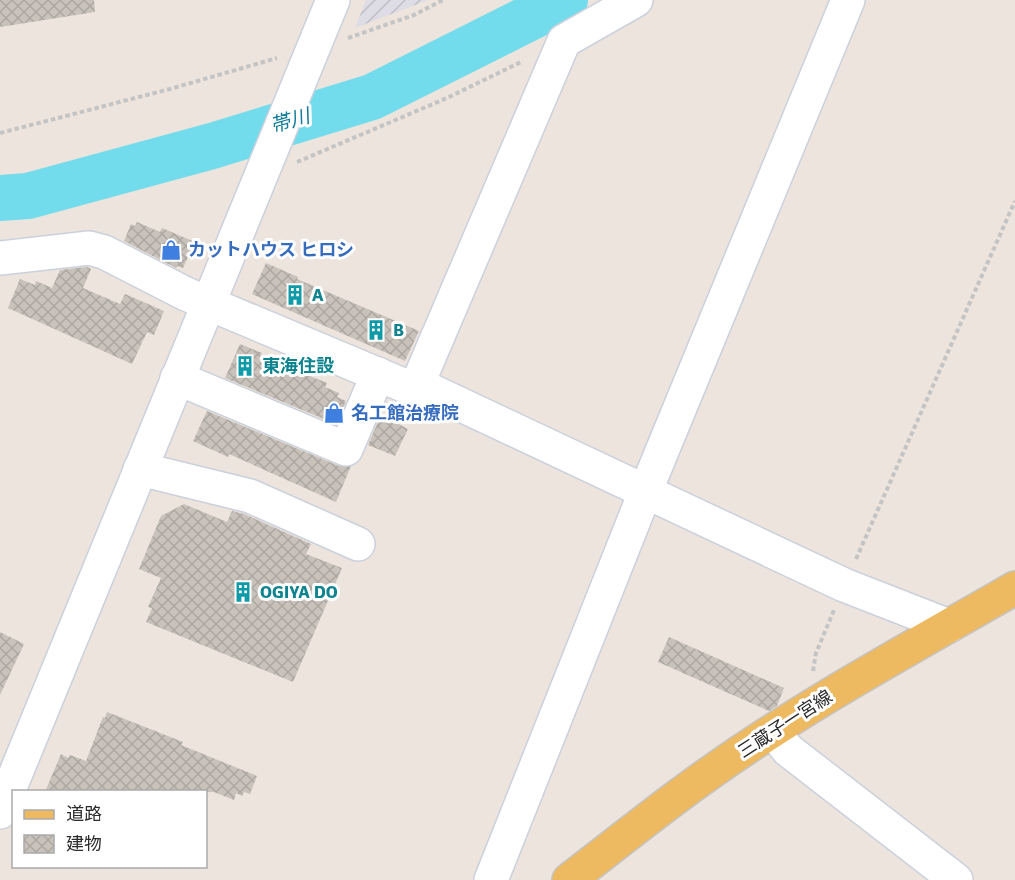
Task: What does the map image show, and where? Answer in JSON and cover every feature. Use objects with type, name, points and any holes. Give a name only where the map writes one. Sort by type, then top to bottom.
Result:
[{"type":"main road","name":"三蔵子一宮線","points":[[569,880],[706,775],[773,731],[820,701],[1015,588]]},
{"type":"street","points":[[0,812],[333,0]]},
{"type":"street","points":[[4,265],[89,248],[104,252],[208,303],[414,390],[564,40],[636,0]]},
{"type":"street","points":[[491,880],[646,490],[848,0]]},
{"type":"street","points":[[177,378],[346,449],[378,374]]},
{"type":"street","points":[[417,384],[844,585],[949,626]]},
{"type":"street","points":[[140,469],[250,496],[358,544]]},
{"type":"street","points":[[773,731],[788,750],[956,880]]},
{"type":"path","points":[[0,133],[311,54],[404,19],[444,0]]},
{"type":"path","points":[[265,167],[447,98],[564,40]]},
{"type":"path","points":[[820,701],[812,671],[816,653],[1015,201]]},
{"type":"shaded area","points":[[366,0],[428,0],[355,28]]},
{"type":"building","points":[[0,0],[94,0],[95,12],[0,27]]},
{"type":"building","name":"カットハウス ヒロシ","points":[[137,222],[160,232],[162,228],[195,242],[183,268],[177,266],[176,268],[124,241],[131,224],[135,226]]},
{"type":"building","points":[[266,263],[298,277],[297,279],[419,331],[405,361],[252,294]]},
{"type":"building","points":[[87,267],[91,269],[83,288],[120,304],[125,294],[164,311],[154,335],[147,332],[132,364],[8,308],[20,279],[35,285],[36,281],[52,288],[60,270]]},
{"type":"building","points":[[240,344],[262,353],[259,359],[298,376],[300,372],[327,383],[325,387],[339,393],[337,397],[346,401],[336,424],[225,378]]},
{"type":"building","points":[[207,411],[339,466],[351,466],[336,502],[229,454],[228,457],[193,441]]},
{"type":"building","points":[[381,415],[408,429],[395,456],[368,445]]},
{"type":"building","name":"OGIYA DO","points":[[184,504],[227,522],[232,511],[244,514],[311,544],[306,554],[342,568],[293,682],[146,622],[152,608],[148,607],[161,578],[139,569],[161,516]]},
{"type":"building","points":[[0,632],[24,644],[0,695]]},
{"type":"building","points":[[669,637],[784,688],[777,706],[769,711],[658,662]]},
{"type":"building","points":[[107,712],[183,742],[181,745],[257,776],[250,794],[244,792],[242,796],[236,793],[234,800],[214,792],[207,792],[207,790],[46,790],[61,754],[68,758],[70,755],[86,761],[103,717],[105,718]]},
{"type":"waterway","name":"帯川","points":[[0,198],[28,196],[212,146],[372,97],[565,0]]},
{"type":"place","name":"カットハウス ヒロシ","points":[[171,250]]},
{"type":"place","name":"A","points":[[295,295]]},
{"type":"place","name":"B","points":[[376,330]]},
{"type":"place","name":"東海住設","points":[[245,366]]},
{"type":"place","name":"名工館治療院","points":[[334,413]]},
{"type":"place","name":"OGIYA DO","points":[[243,592]]}]
